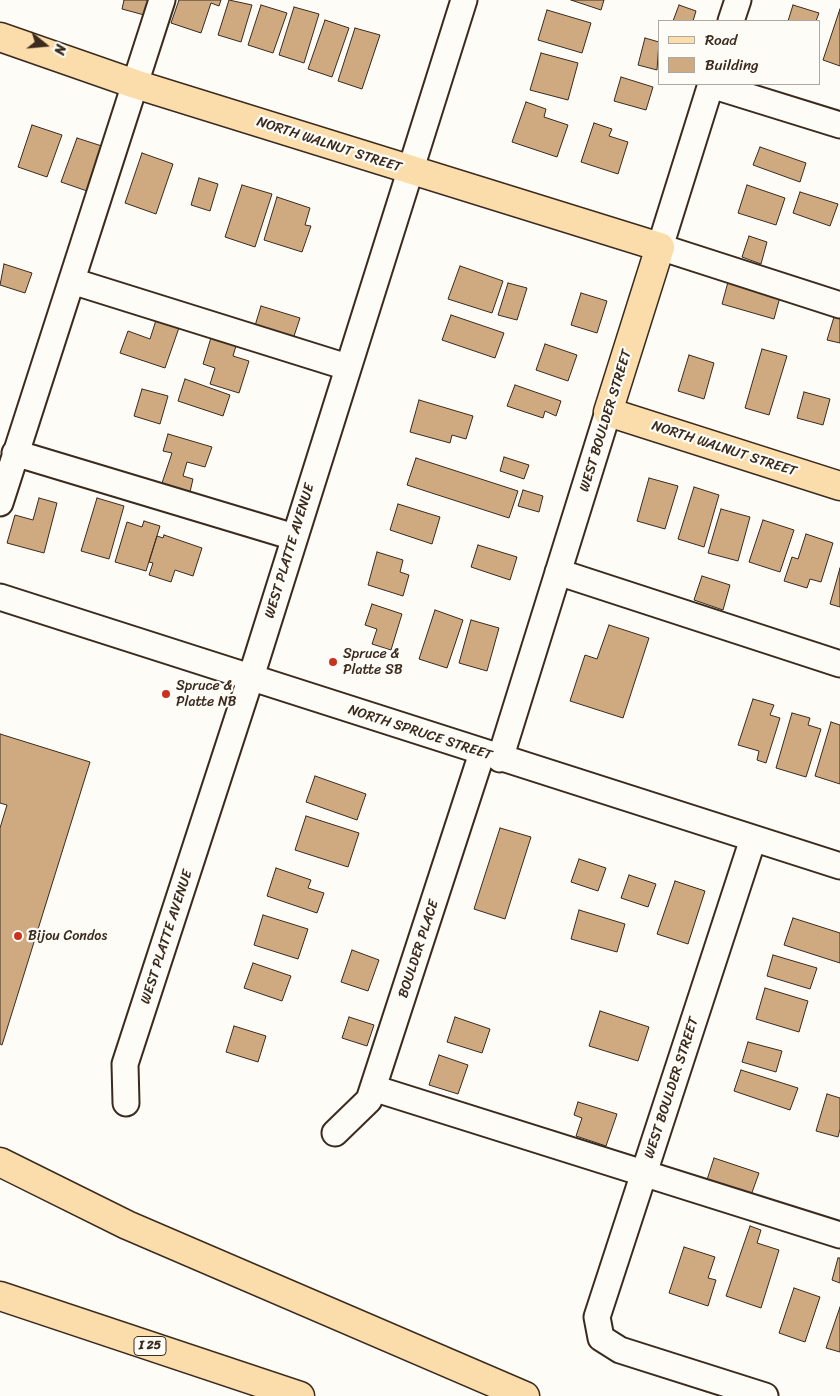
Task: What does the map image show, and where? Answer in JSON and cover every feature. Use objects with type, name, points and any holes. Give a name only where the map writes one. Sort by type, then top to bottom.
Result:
[{"type":"main road","name":"NORTH WALNUT STREET","points":[[0,38],[135,84],[410,171],[660,247]]},
{"type":"main road","name":"WEST BOULDER STREET","points":[[608,412],[660,247]]},
{"type":"main road","name":"NORTH WALNUT STREET","points":[[608,412],[840,486]]},
{"type":"main road","points":[[0,1162],[127,1225],[525,1396]]},
{"type":"main road","points":[[0,1175],[80,1202]]},
{"type":"main road","name":"I 25","points":[[0,1296],[300,1396]]},
{"type":"street","points":[[0,503],[162,0]]},
{"type":"street","name":"WEST PLATTE AVENUE","points":[[126,1103],[125,1064],[251,677],[464,0]]},
{"type":"street","points":[[731,20],[738,0]]},
{"type":"street","name":"WEST BOULDER STREET","points":[[660,247],[711,85]]},
{"type":"street","points":[[714,85],[840,125]]},
{"type":"street","points":[[660,247],[840,305]]},
{"type":"street","points":[[72,281],[347,367]]},
{"type":"street","name":"WEST BOULDER STREET","points":[[491,756],[558,572],[608,412]]},
{"type":"street","points":[[15,453],[294,537]]},
{"type":"street","points":[[558,572],[840,664]]},
{"type":"street","name":"NORTH SPRUCE STREET","points":[[0,597],[491,756],[840,866]]},
{"type":"street","name":"BOULDER PLACE","points":[[335,1133],[369,1100],[491,756]]},
{"type":"street","name":"WEST BOULDER STREET","points":[[753,839],[597,1317],[600,1338],[620,1350],[765,1396]]},
{"type":"street","points":[[373,1088],[644,1173],[838,1229]]},
{"type":"building","points":[[124,0],[152,0],[148,16],[122,9]]},
{"type":"building","points":[[179,0],[221,0],[219,6],[211,3],[201,33],[171,23]]},
{"type":"building","points":[[229,0],[252,5],[241,42],[218,35]]},
{"type":"building","points":[[571,0],[604,0],[601,10]]},
{"type":"building","points":[[261,5],[287,13],[273,53],[248,45]]},
{"type":"building","points":[[679,5],[696,11],[693,20],[673,20]]},
{"type":"building","points":[[793,5],[819,13],[816,20],[788,20]]},
{"type":"building","points":[[294,7],[319,14],[304,63],[279,55]]},
{"type":"building","points":[[840,9],[840,66],[823,60]]},
{"type":"building","points":[[547,10],[591,23],[582,53],[538,40]]},
{"type":"building","points":[[325,20],[349,28],[332,77],[308,69]]},
{"type":"building","points":[[355,28],[380,35],[362,89],[338,81]]},
{"type":"building","points":[[645,38],[658,42],[657,70],[638,65]]},
{"type":"building","points":[[541,53],[578,63],[568,100],[530,90]]},
{"type":"building","points":[[621,77],[653,87],[646,110],[614,101]]},
{"type":"building","points":[[526,102],[546,109],[544,117],[568,125],[557,157],[512,142]]},
{"type":"building","points":[[594,123],[612,129],[609,136],[628,142],[618,174],[581,162]]},
{"type":"building","points":[[32,125],[62,135],[47,177],[18,167]]},
{"type":"building","points":[[77,138],[108,148],[93,193],[61,182]]},
{"type":"building","points":[[760,147],[806,163],[800,182],[753,165]]},
{"type":"building","points":[[142,153],[173,164],[156,214],[125,203]]},
{"type":"building","points":[[199,178],[218,184],[210,211],[191,205]]},
{"type":"building","points":[[242,185],[272,194],[255,247],[225,237]]},
{"type":"building","points":[[747,185],[785,198],[776,225],[738,213]]},
{"type":"building","points":[[800,192],[838,204],[830,226],[793,213]]},
{"type":"building","points":[[277,197],[310,208],[305,225],[311,226],[302,252],[264,240]]},
{"type":"building","points":[[749,236],[767,242],[761,264],[742,257]]},
{"type":"building","points":[[4,264],[32,273],[25,293],[0,285]]},
{"type":"building","points":[[460,266],[503,281],[492,313],[448,299]]},
{"type":"building","points":[[728,282],[780,297],[774,319],[722,304]]},
{"type":"building","points":[[508,283],[527,288],[517,320],[498,315]]},
{"type":"building","points":[[581,293],[607,301],[597,333],[571,325]]},
{"type":"building","points":[[261,306],[300,318],[292,342],[254,329]]},
{"type":"building","points":[[158,314],[181,322],[165,368],[120,353],[128,331],[150,339]]},
{"type":"building","points":[[451,315],[504,333],[495,358],[442,340]]},
{"type":"building","points":[[834,317],[840,318],[840,343],[827,340]]},
{"type":"building","points":[[213,331],[238,339],[233,356],[249,361],[239,393],[210,384],[215,368],[203,364]]},
{"type":"building","points":[[545,344],[577,355],[568,381],[536,370]]},
{"type":"building","points":[[762,349],[787,356],[769,415],[745,408]]},
{"type":"building","points":[[689,355],[714,363],[704,399],[678,391]]},
{"type":"building","points":[[185,379],[230,395],[223,416],[178,401]]},
{"type":"building","points":[[515,385],[561,401],[556,416],[545,411],[543,418],[507,406]]},
{"type":"building","points":[[142,389],[168,396],[160,424],[134,416]]},
{"type":"building","points":[[804,392],[830,399],[823,425],[797,418]]},
{"type":"building","points":[[419,400],[473,416],[466,439],[452,435],[450,443],[410,432]]},
{"type":"building","points":[[168,434],[212,447],[205,467],[187,462],[183,476],[193,479],[190,492],[162,483],[172,453],[163,451]]},
{"type":"building","points":[[504,457],[529,465],[524,479],[500,471]]},
{"type":"building","points":[[416,458],[518,491],[509,518],[407,485]]},
{"type":"building","points":[[649,478],[678,486],[665,529],[637,521]]},
{"type":"building","points":[[694,487],[719,495],[704,547],[678,539]]},
{"type":"building","points":[[523,490],[543,496],[539,512],[518,506]]},
{"type":"building","points":[[39,498],[57,503],[44,553],[7,543],[15,515],[33,520]]},
{"type":"building","points":[[97,498],[124,506],[109,559],[81,551]]},
{"type":"building","points":[[398,504],[440,517],[432,544],[390,530]]},
{"type":"building","points":[[721,509],[750,517],[738,561],[708,553]]},
{"type":"building","points":[[763,520],[794,530],[780,572],[749,562]]},
{"type":"building","points":[[144,521],[160,526],[146,571],[115,562],[127,522],[142,527]]},
{"type":"building","points":[[806,534],[833,543],[821,582],[810,579],[807,588],[784,581],[792,557],[798,559]]},
{"type":"building","points":[[164,535],[202,548],[193,576],[175,570],[171,582],[149,575],[153,563],[149,562],[157,536],[163,538]]},
{"type":"building","points":[[478,545],[517,557],[510,580],[471,567]]},
{"type":"building","points":[[377,552],[403,560],[400,572],[409,575],[403,596],[368,585]]},
{"type":"building","points":[[840,568],[840,607],[830,604]]},
{"type":"building","points":[[702,576],[730,585],[723,610],[694,600]]},
{"type":"building","points":[[372,604],[402,614],[391,650],[372,644],[377,629],[365,625]]},
{"type":"building","points":[[435,610],[463,620],[447,668],[419,659]]},
{"type":"building","points":[[471,620],[499,628],[487,671],[459,663]]},
{"type":"building","points":[[609,625],[649,638],[623,718],[570,701],[585,655],[597,659]]},
{"type":"building","points":[[753,699],[774,705],[770,715],[780,718],[766,763],[757,760],[759,751],[738,745]]},
{"type":"building","points":[[792,713],[810,718],[808,725],[821,729],[806,777],[776,768]]},
{"type":"building","points":[[831,722],[840,725],[840,784],[815,776]]},
{"type":"building","name":"Bijou Condos","points":[[0,734],[90,762],[2,1045],[0,1044],[0,828],[7,805],[0,803]]},
{"type":"building","points":[[315,776],[366,794],[357,820],[306,802]]},
{"type":"building","points":[[306,816],[359,833],[348,867],[295,850]]},
{"type":"building","points":[[500,828],[531,837],[505,919],[474,909]]},
{"type":"building","points":[[579,859],[606,868],[598,891],[571,882]]},
{"type":"building","points":[[276,868],[311,880],[308,888],[324,893],[317,913],[267,896]]},
{"type":"building","points":[[629,875],[656,884],[648,907],[621,898]]},
{"type":"building","points":[[675,881],[705,891],[688,944],[657,934]]},
{"type":"building","points":[[579,910],[625,924],[617,952],[571,939]]},
{"type":"building","points":[[263,915],[308,929],[298,959],[254,945]]},
{"type":"building","points":[[793,918],[840,933],[840,963],[784,945]]},
{"type":"building","points":[[352,950],[379,960],[368,991],[341,982]]},
{"type":"building","points":[[773,955],[817,968],[810,989],[767,976]]},
{"type":"building","points":[[253,963],[291,976],[282,1001],[244,988]]},
{"type":"building","points":[[765,988],[808,1001],[799,1032],[756,1019]]},
{"type":"building","points":[[600,1011],[649,1027],[638,1061],[589,1046]]},
{"type":"building","points":[[349,1017],[374,1025],[367,1046],[342,1038]]},
{"type":"building","points":[[455,1017],[490,1029],[482,1053],[447,1042]]},
{"type":"building","points":[[234,1026],[266,1036],[258,1062],[226,1052]]},
{"type":"building","points":[[748,1042],[782,1051],[776,1072],[742,1062]]},
{"type":"building","points":[[439,1055],[468,1065],[458,1094],[429,1085]]},
{"type":"building","points":[[741,1070],[798,1088],[790,1110],[734,1091]]},
{"type":"building","points":[[827,1094],[840,1098],[840,1129],[838,1137],[816,1131]]},
{"type":"building","points":[[578,1102],[617,1114],[606,1146],[576,1136],[582,1118],[574,1115]]},
{"type":"building","points":[[714,1158],[759,1173],[750,1198],[706,1183]]},
{"type":"building","points":[[750,1226],[761,1230],[757,1243],[779,1250],[761,1308],[726,1296]]},
{"type":"building","points":[[684,1247],[715,1257],[708,1278],[716,1280],[708,1306],[669,1293]]},
{"type":"building","points":[[838,1258],[840,1258],[840,1283],[832,1280]]},
{"type":"building","points":[[794,1288],[820,1297],[805,1342],[779,1333]]},
{"type":"building","points":[[840,1307],[840,1352],[826,1348]]},
{"type":"place","name":"Spruce & Platte SB","points":[[333,662]]},
{"type":"place","name":"Spruce & Platte NB","points":[[166,694]]},
{"type":"place","name":"Bijou Condos","points":[[18,936]]}]
